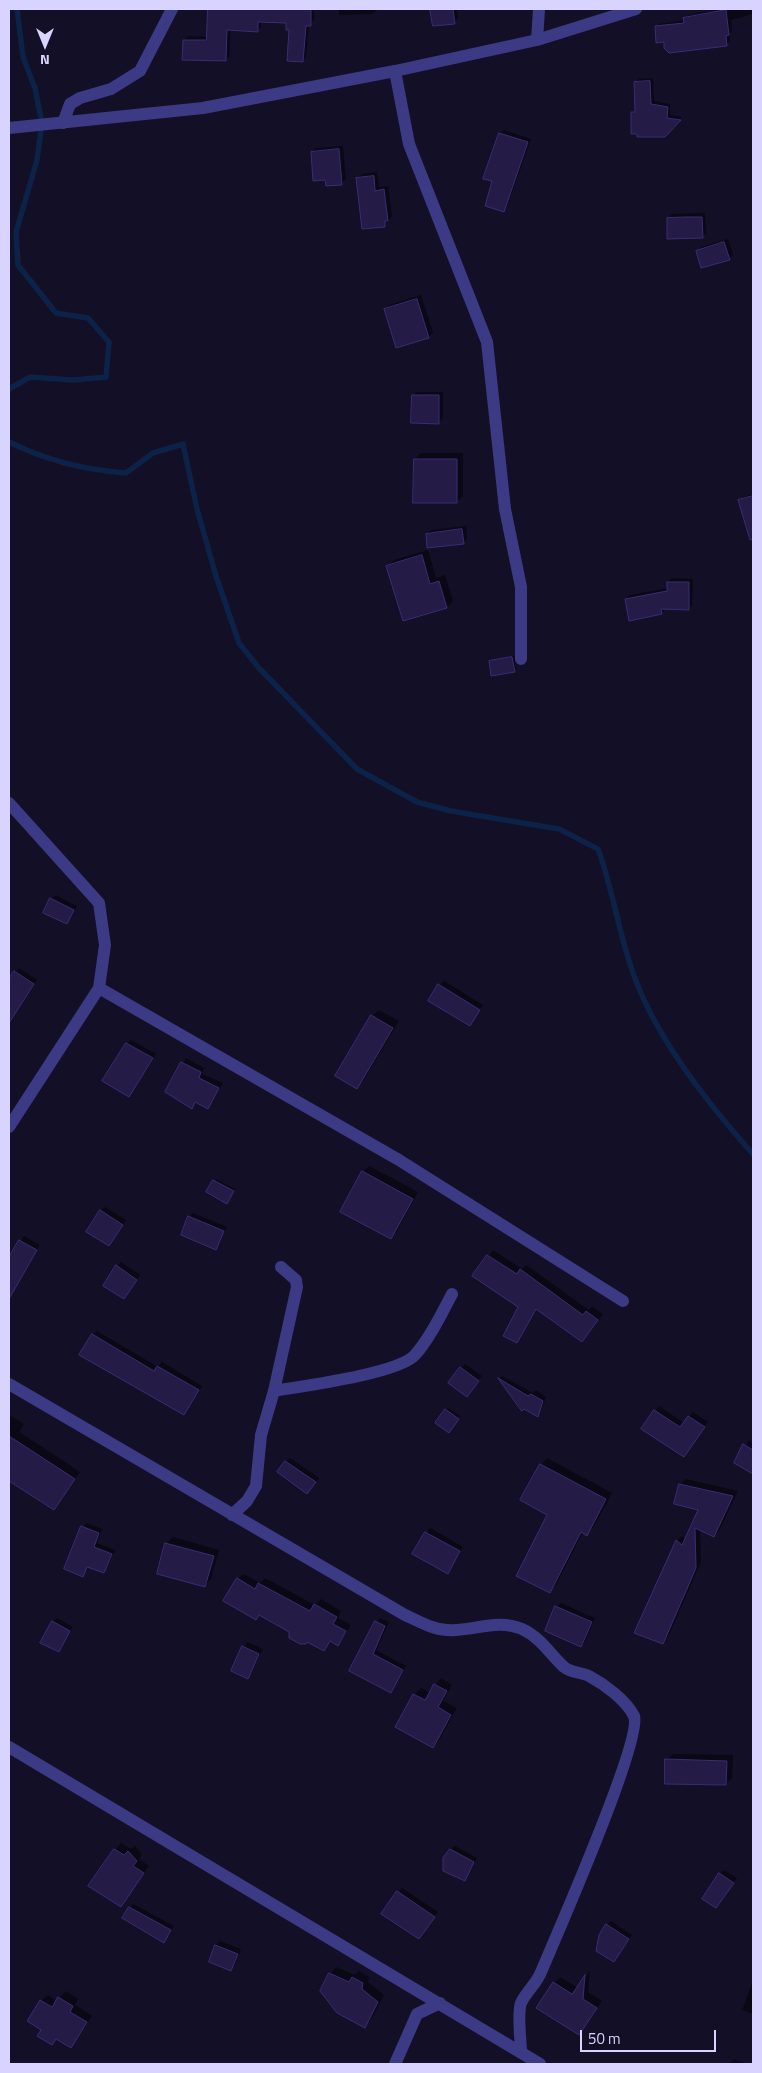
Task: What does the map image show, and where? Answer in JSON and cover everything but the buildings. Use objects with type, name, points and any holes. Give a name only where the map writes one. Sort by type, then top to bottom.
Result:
[{"type":"street","points":[[63,123],[70,104],[80,98],[111,90],[140,71],[172,9]]},
{"type":"street","points":[[537,40],[539,9]]},
{"type":"street","points":[[15,127],[203,108],[396,71],[537,40],[636,9]]},
{"type":"street","points":[[396,71],[409,144],[487,342],[505,510],[521,587],[521,659]]},
{"type":"street","points":[[9,803],[99,903],[105,945],[99,988],[9,1127]]},
{"type":"street","points":[[99,988],[399,1160],[623,1301]]},
{"type":"street","points":[[232,1515],[247,1501],[256,1486],[261,1436],[274,1391],[297,1287],[296,1280],[281,1267]]},
{"type":"street","points":[[274,1391],[378,1372],[413,1357],[440,1317],[452,1294]]},
{"type":"street","points":[[9,1384],[405,1615],[438,1629],[450,1630],[492,1624],[510,1625],[523,1629],[535,1637],[565,1667],[588,1676],[618,1698],[632,1713],[635,1726],[617,1785],[541,1973],[520,2004],[521,2052]]},
{"type":"street","points":[[9,1747],[540,2064]]},
{"type":"street","points":[[395,2064],[417,2014],[440,2004]]},
{"type":"waterway","points":[[9,389],[30,377],[73,380],[106,377],[109,342],[88,318],[56,313],[18,265],[16,232],[37,160],[42,123],[35,88],[23,57],[17,9]]},
{"type":"waterway","points":[[9,442],[37,454],[66,463],[126,473],[153,453],[183,444],[197,509],[216,576],[239,643],[259,668],[357,769],[417,802],[451,811],[559,829],[598,849],[604,865],[630,965],[646,1004],[658,1027],[687,1072],[753,1154]]}]
